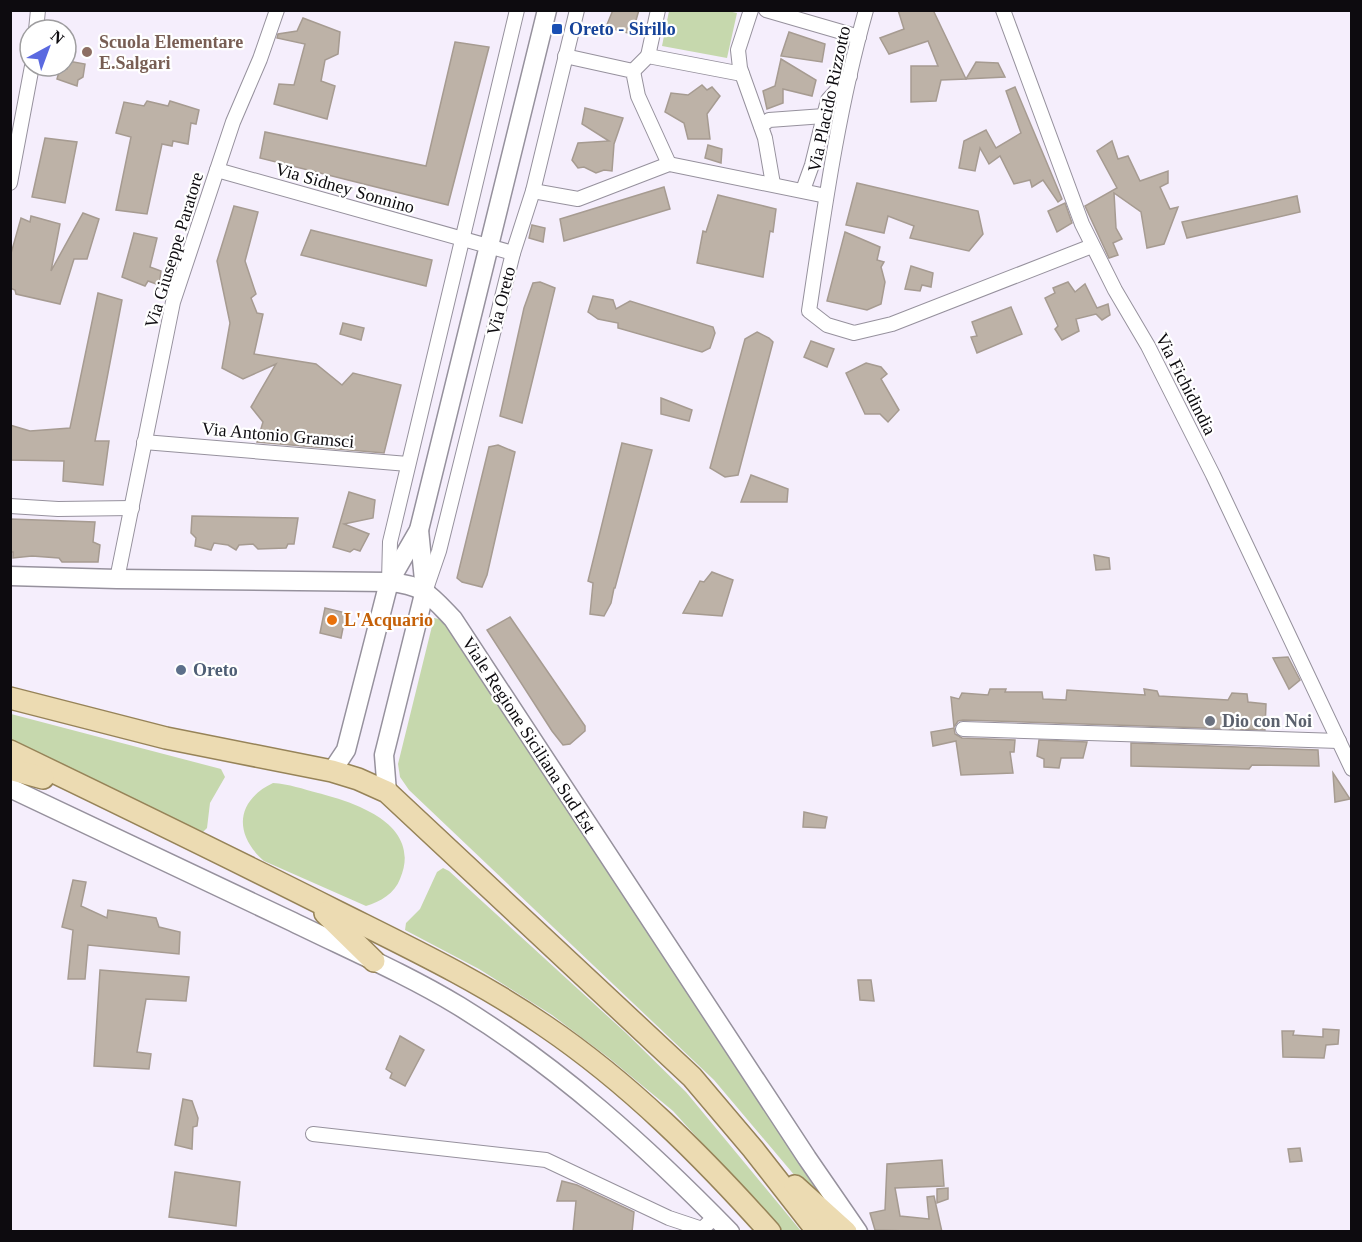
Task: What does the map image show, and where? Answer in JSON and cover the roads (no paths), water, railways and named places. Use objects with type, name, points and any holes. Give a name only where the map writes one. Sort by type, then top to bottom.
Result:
[{"type":"main road","points":[[10,698],[166,738],[332,771],[358,779],[387,792],[692,1077],[753,1149],[818,1232]]},
{"type":"main road","points":[[10,751],[299,892],[474,981],[545,1026],[601,1069],[663,1122],[729,1186],[770,1232]]},
{"type":"main road","points":[[10,769],[102,795]]},
{"type":"main road","points":[[299,892],[333,920],[374,961]]},
{"type":"main road","points":[[753,1149],[846,1232]]},
{"type":"street","name":"Via Giuseppe Paratore","points":[[117,579],[173,302],[233,122],[278,10]]},
{"type":"street","points":[[332,771],[346,750],[389,582],[390,542],[518,10]]},
{"type":"street","name":"Via Oreto","points":[[419,530],[547,10]]},
{"type":"street","name":"Via Oreto","points":[[425,591],[439,550],[513,253],[533,191],[577,10]]},
{"type":"street","points":[[633,71],[648,56],[658,10]]},
{"type":"street","points":[[751,10],[738,50],[742,74],[761,126],[773,184]]},
{"type":"street","points":[[766,10],[859,37]]},
{"type":"street","name":"Via Placido Rizzotto","points":[[866,10],[826,195],[809,311],[827,325],[854,333],[892,324],[1092,246]]},
{"type":"street","name":"Via Fichidindia","points":[[1003,10],[1092,246],[1148,346],[1352,768]]},
{"type":"street","points":[[565,56],[633,71]]},
{"type":"street","points":[[648,56],[742,74]]},
{"type":"street","points":[[633,71],[638,96],[669,164]]},
{"type":"street","points":[[803,190],[812,165],[828,100],[851,75]]},
{"type":"street","points":[[10,183],[31,78]]},
{"type":"street","points":[[761,126],[770,120],[824,116]]},
{"type":"street","points":[[533,191],[578,199],[669,164],[826,195]]},
{"type":"street","name":"Via Sidney Sonnino","points":[[216,170],[513,253]]},
{"type":"street","name":"Via Antonio Gramsci","points":[[144,442],[408,464]]},
{"type":"street","points":[[10,506],[132,508]]},
{"type":"street","points":[[389,582],[419,530]]},
{"type":"street","points":[[387,792],[384,754],[425,591],[419,530]]},
{"type":"street","name":"Viale Regione Siciliana Sud Est","points":[[10,576],[389,582],[408,583],[425,591],[453,619],[858,1232]]},
{"type":"street","points":[[963,729],[1339,741]]},
{"type":"street","points":[[10,788],[374,961],[458,1006],[527,1051],[584,1094],[645,1148],[730,1232]]},
{"type":"street","points":[[313,1134],[546,1160],[669,1218],[702,1229],[715,1217]]},
{"type":"place","name":"Oreto - Sirillo","points":[[557,29]]},
{"type":"place","name":"Scuola Elementare E.Salgari","points":[[87,52]]},
{"type":"place","name":"L'Acquario","points":[[332,620]]},
{"type":"place","name":"Oreto","points":[[181,670]]},
{"type":"place","name":"Dio con Noi","points":[[1210,721]]}]
